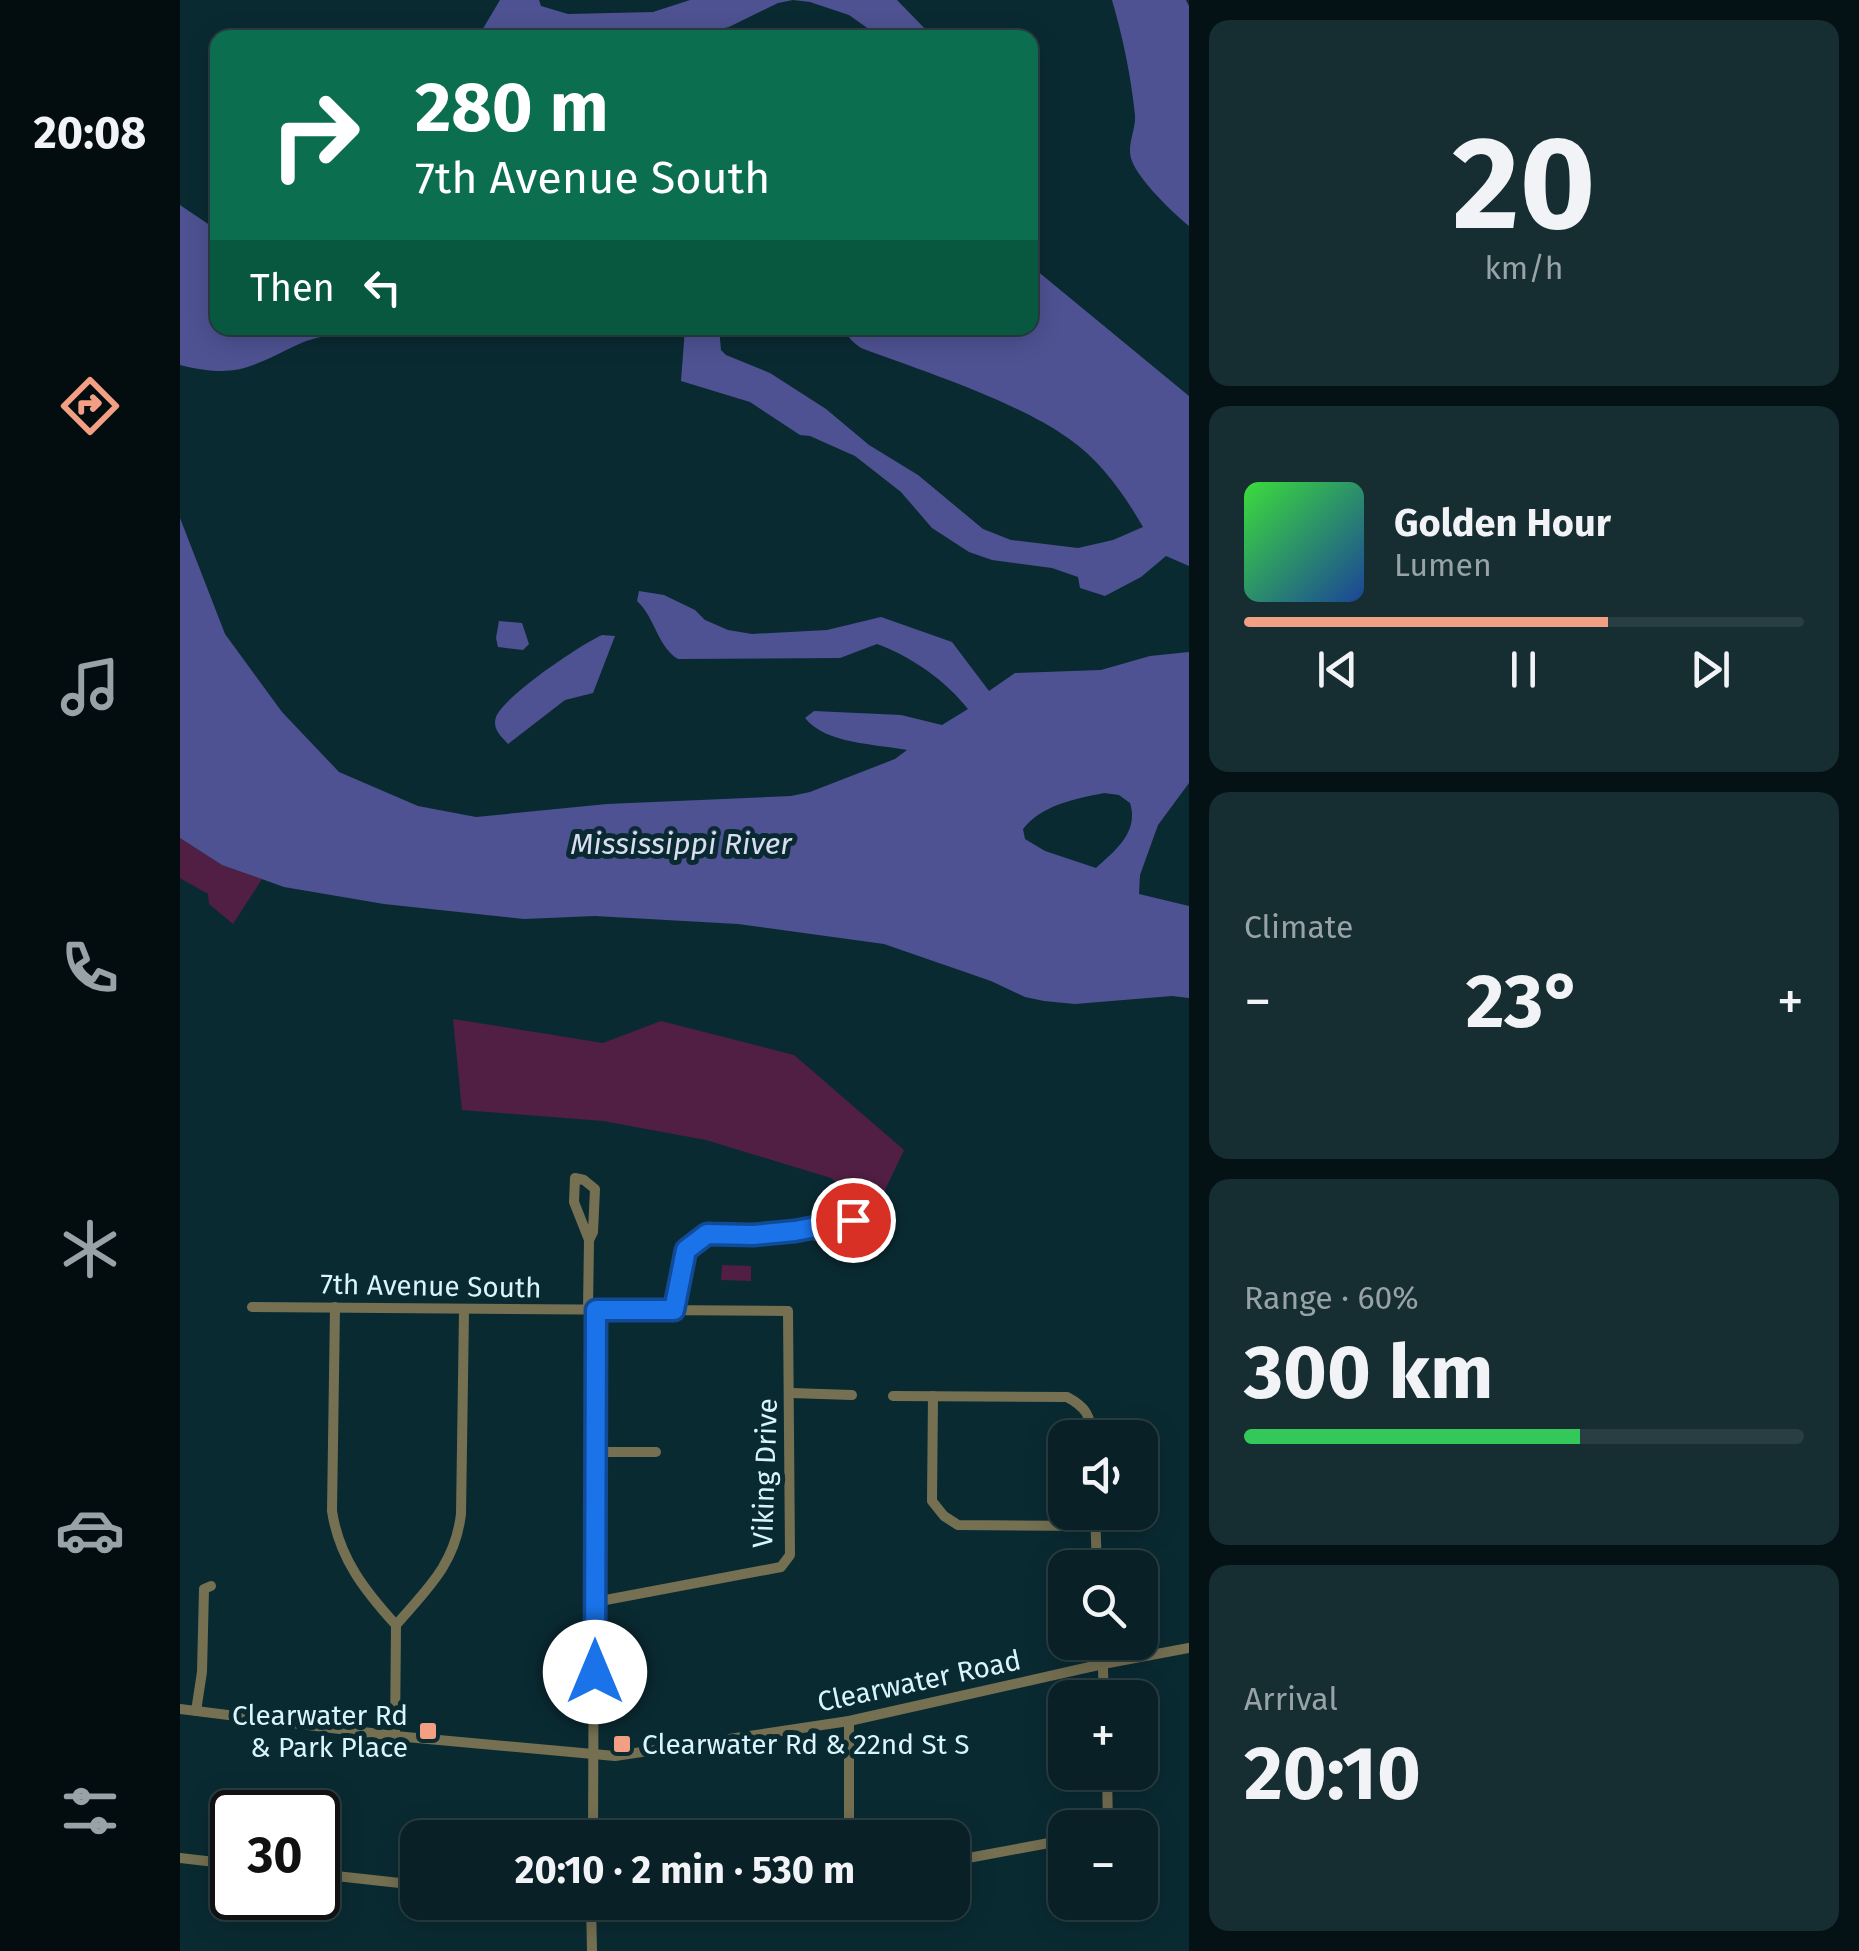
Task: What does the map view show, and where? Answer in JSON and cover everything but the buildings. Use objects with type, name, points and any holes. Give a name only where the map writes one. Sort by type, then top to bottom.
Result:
[{"type":"street","points":[[589,1240],[593,1232],[595,1190],[575,1178],[574,1202],[589,1240],[592,1310],[596,1452],[593,1820]]},
{"type":"street","points":[[674,1310],[686,1250],[707,1234],[795,1231],[853,1220],[852,1237],[836,1240],[795,1231]]},
{"type":"street","name":"7th Avenue South","points":[[252,1307],[788,1310]]},
{"type":"street","points":[[335,1307],[335,1530],[359,1581],[396,1625]]},
{"type":"street","points":[[394,1736],[396,1625],[448,1564],[458,1541],[462,1514],[464,1310]]},
{"type":"street","name":"Viking Drive","points":[[596,1602],[781,1567],[790,1555],[788,1310]]},
{"type":"street","points":[[791,1393],[852,1395]]},
{"type":"street","points":[[894,1396],[1066,1396],[1082,1406],[1092,1420]]},
{"type":"street","points":[[932,1396],[932,1501],[944,1516],[958,1525],[1048,1526]]},
{"type":"street","points":[[596,1452],[656,1452]]},
{"type":"street","points":[[196,1711],[202,1672],[204,1589],[210,1586]]},
{"type":"street","name":"Clearwater Road","points":[[180,1709],[594,1756],[849,1721],[1189,1648]]},
{"type":"street","points":[[1103,1660],[1103,1680]]},
{"type":"street","points":[[848,1820],[849,1721]]},
{"type":"street","points":[[970,1858],[1048,1843]]},
{"type":"street","points":[[180,1858],[210,1861]]},
{"type":"street","points":[[340,1876],[400,1883]]},
{"type":"street","points":[[591,1920],[592,1951]]},
{"type":"shaded area","points":[[180,838],[222,865],[262,879],[233,924],[209,904],[208,894],[180,878]]},
{"type":"shaded area","points":[[453,1019],[603,1043],[661,1021],[794,1055],[904,1150],[874,1213],[831,1178],[706,1140],[603,1121],[462,1110]]},
{"type":"shaded area","points":[[722,1265],[751,1266],[751,1281],[721,1280]]},
{"type":"water","points":[[500,0],[539,0],[541,6],[568,14],[653,12],[690,0],[793,0],[714,30],[482,30]]},
{"type":"water","points":[[793,0],[897,0],[926,30],[870,30],[849,15]]},
{"type":"water","points":[[1112,0],[1186,0],[1189,6],[1189,226],[1149,186],[1132,161],[1133,100]]},
{"type":"water","points":[[180,205],[210,225],[210,335],[331,335],[230,371],[180,365]]},
{"type":"water","points":[[1038,272],[1189,396],[1189,566],[1166,556],[1141,577],[1105,596],[1080,588],[1078,577],[1052,568],[992,560],[969,552],[932,528],[901,492],[855,456],[800,435],[750,402],[681,381],[684,335],[720,335],[721,350],[726,355],[770,373],[826,409],[869,445],[918,475],[983,529],[1011,540],[1078,548],[1113,540],[1143,527],[1091,457],[1047,424],[996,399],[861,348],[849,335],[1038,335]]},
{"type":"water","name":"Mississippi River","points":[[180,518],[225,634],[282,712],[339,772],[418,806],[476,817],[607,804],[810,792],[895,759],[907,750],[852,742],[825,733],[805,718],[814,711],[901,715],[942,725],[968,709],[927,670],[877,644],[840,658],[678,659],[665,647],[637,601],[639,591],[664,595],[695,610],[705,620],[728,630],[752,634],[827,630],[881,617],[952,642],[989,691],[1015,673],[1101,670],[1150,656],[1189,652],[1189,783],[1158,825],[1140,875],[1139,894],[1189,906],[1189,998],[1075,1004],[1044,1001],[884,944],[738,924],[595,916],[524,919],[384,904],[284,887],[222,865],[180,838]],"holes":[[[1104,793],[1119,795],[1130,803],[1131,823],[1124,840],[1096,868],[1045,851],[1025,839],[1023,829],[1049,809]]]},
{"type":"water","points":[[499,621],[522,623],[529,644],[523,650],[498,647]]},
{"type":"water","points":[[602,635],[615,636],[593,693],[565,700],[508,744],[495,725],[502,708],[544,672]]},
{"type":"place","name":"Clearwater Rd & Park Place","points":[[428,1731]]},
{"type":"place","name":"Clearwater Rd & 22nd St S","points":[[622,1744]]},
{"type":"route","points":[[595,1672],[596,1310],[674,1310],[686,1250],[707,1234],[795,1231],[853,1220]]}]
